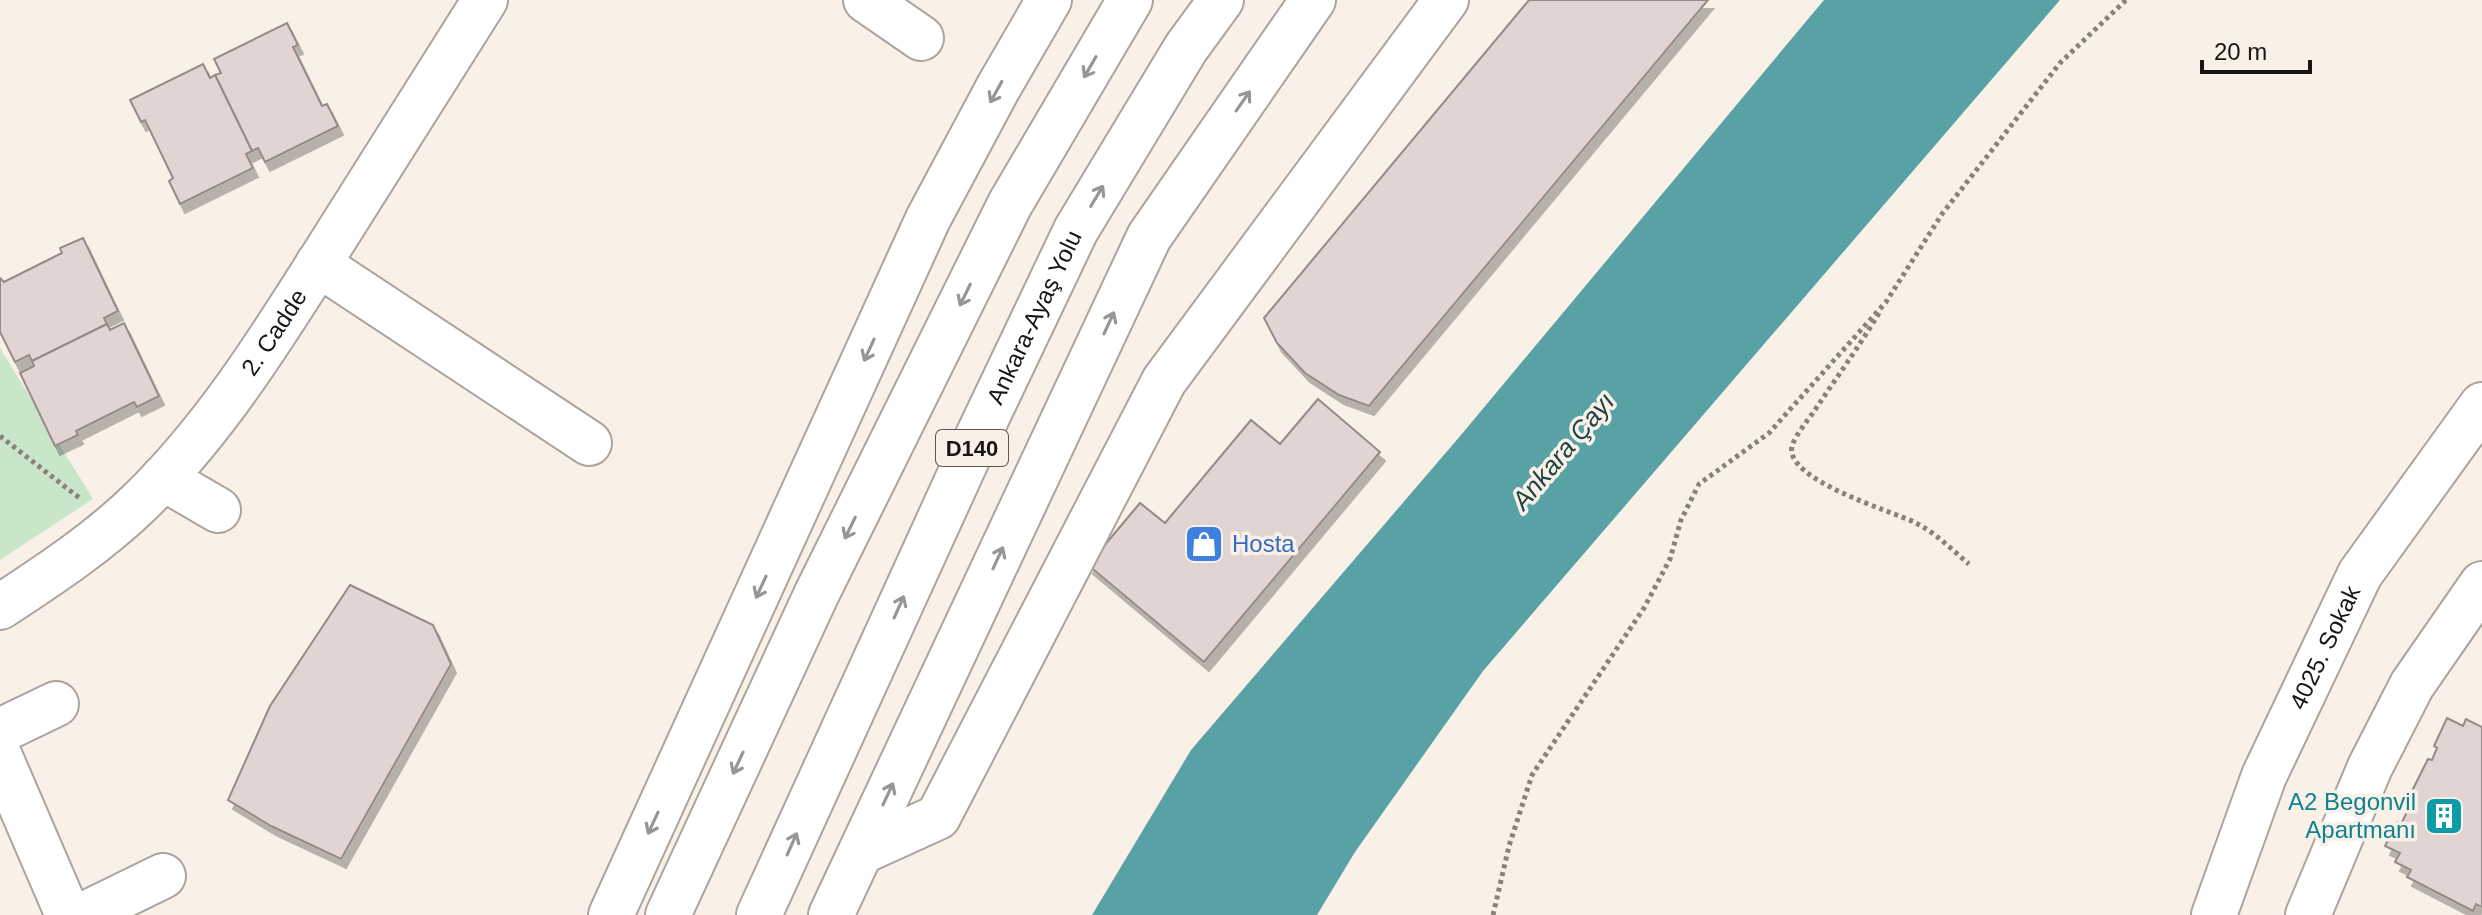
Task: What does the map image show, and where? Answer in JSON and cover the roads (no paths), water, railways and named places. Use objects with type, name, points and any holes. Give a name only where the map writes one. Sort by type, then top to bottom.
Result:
[{"type":"main road","name":"2. Cadde","points":[[0,607],[39,582],[114,525],[187,452],[236,389],[485,0]]},
{"type":"main road","points":[[866,0],[921,38]]},
{"type":"main road","points":[[611,915],[928,219],[1049,0]]},
{"type":"main road","name":"D140","points":[[668,915],[817,593],[1010,204],[1130,0]]},
{"type":"main road","name":"Ankara-Ayaş Yolu","points":[[759,915],[967,459],[1076,230],[1186,48],[1221,0]]},
{"type":"main road","points":[[831,915],[1149,237],[1313,0]]},
{"type":"main road","points":[[861,852],[938,817],[1164,381],[1446,0]]},
{"type":"main road","points":[[318,264],[589,443]]},
{"type":"main road","name":"4025. Sokak","points":[[2214,915],[2264,776],[2360,574],[2482,405]]},
{"type":"main road","points":[[163,478],[218,510]]},
{"type":"main road","points":[[2308,915],[2370,767],[2412,685],[2482,584]]},
{"type":"main road","points":[[0,731],[56,704]]},
{"type":"main road","points":[[0,757],[68,915]]},
{"type":"main road","points":[[83,915],[163,876]]},
{"type":"water","name":"Ankara Çayı","points":[[1824,0],[2060,0],[1483,671],[1355,852],[1317,915],[1092,915],[1191,750],[1461,435]]},
{"type":"place","name":"Hosta","points":[[1204,544]]},
{"type":"place","name":"A2 Begonvil Apartmanı","points":[[2444,816]]}]
